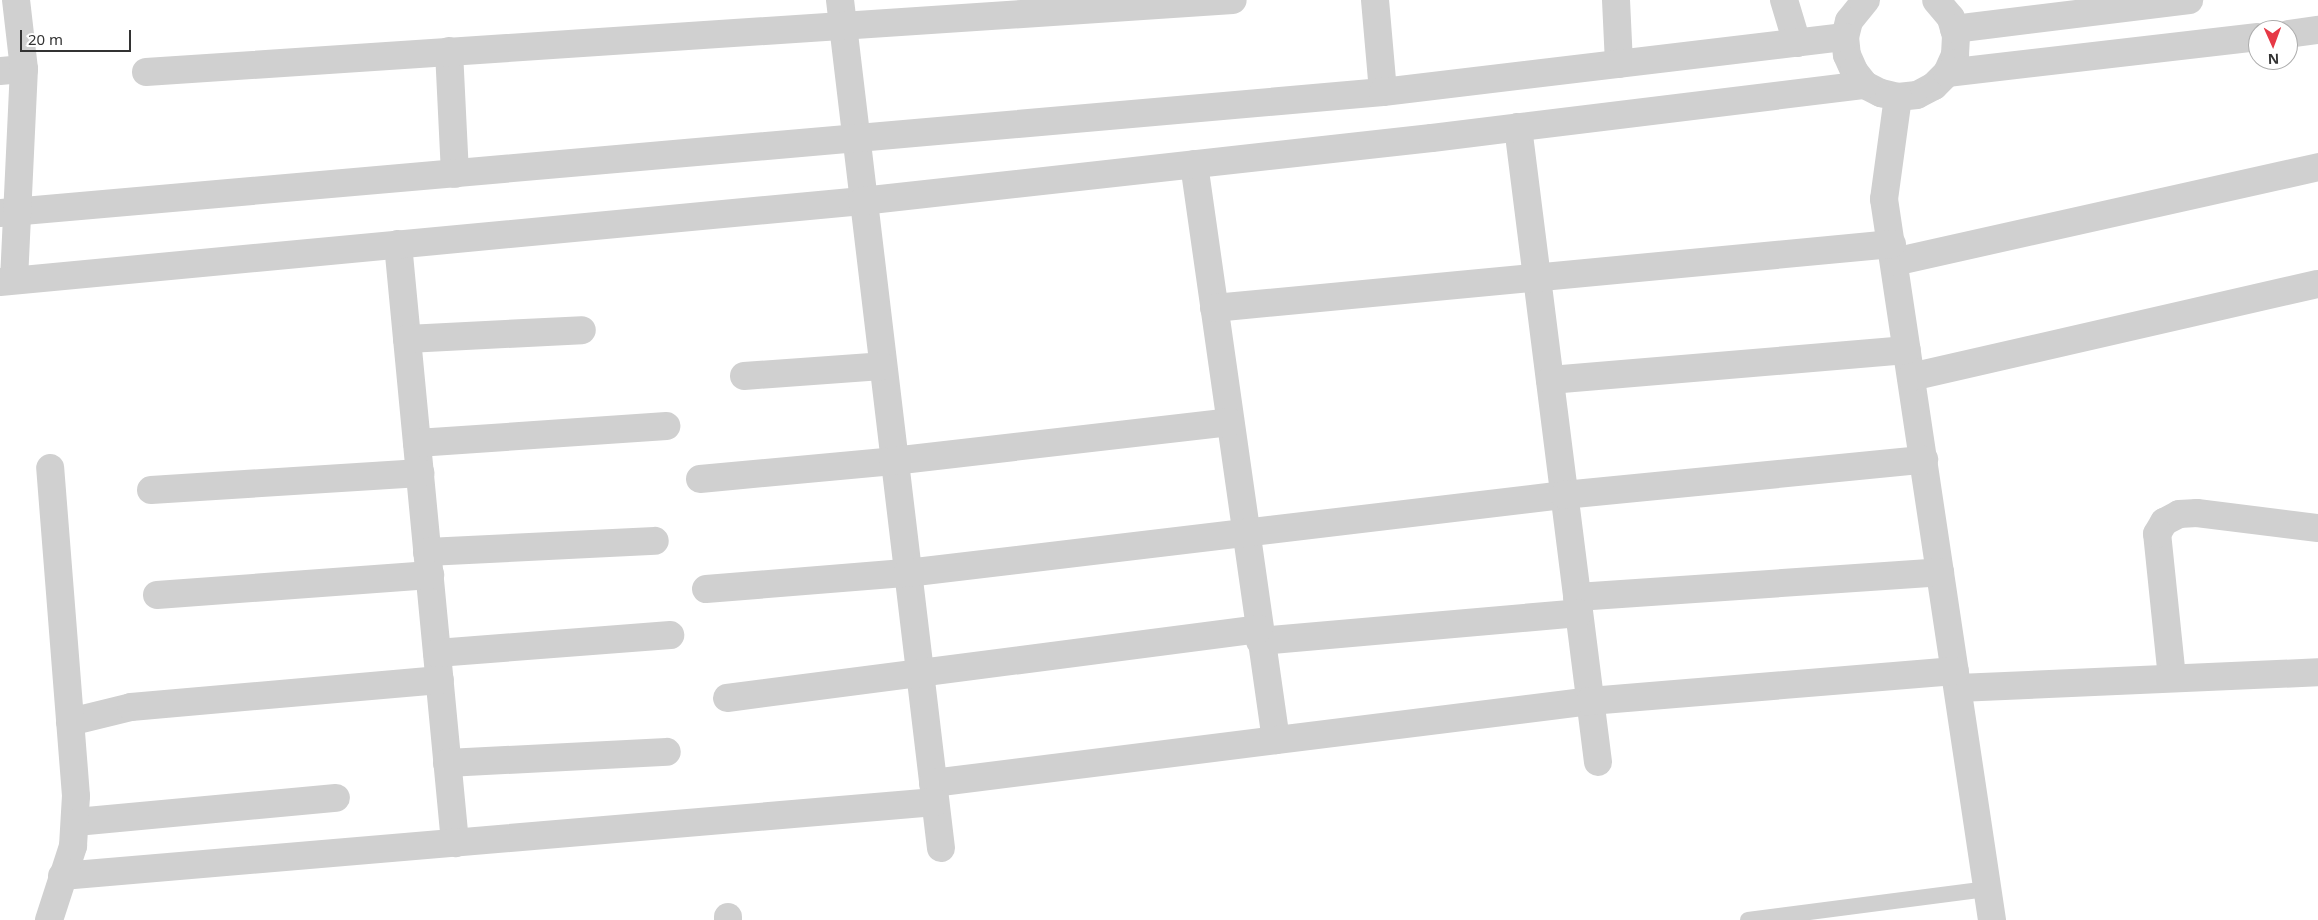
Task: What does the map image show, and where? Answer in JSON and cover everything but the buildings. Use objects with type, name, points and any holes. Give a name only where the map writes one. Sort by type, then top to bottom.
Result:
[{"type":"street","points":[[16,0],[12,70],[7,281],[862,200],[1518,127],[1865,85]]},
{"type":"street","points":[[146,72],[449,51],[841,12],[1233,0]]},
{"type":"street","points":[[1375,0],[1383,92]]},
{"type":"street","points":[[1616,0],[1619,64]]},
{"type":"street","points":[[1784,0],[1796,43]]},
{"type":"street","points":[[1866,0],[1849,21],[1845,38],[1852,67],[1865,85],[1880,93],[1898,97],[1917,95],[1934,86],[1947,72],[1955,55],[1948,10],[2189,0]]},
{"type":"street","points":[[841,12],[941,848]]},
{"type":"street","points":[[2298,33],[2318,30]]},
{"type":"street","points":[[9,212],[855,140],[1383,92],[1845,38]]},
{"type":"street","points":[[1947,72],[2248,38]]},
{"type":"street","points":[[449,51],[455,174]]},
{"type":"street","points":[[1898,97],[1884,199],[1992,920]]},
{"type":"street","points":[[1518,127],[1598,762]]},
{"type":"street","points":[[1194,164],[1276,740]]},
{"type":"street","points":[[1214,308],[1537,277],[1893,253],[2318,167]]},
{"type":"street","points":[[398,244],[455,843]]},
{"type":"street","points":[[1550,380],[1909,364],[2318,284]]},
{"type":"street","points":[[407,339],[582,330]]},
{"type":"street","points":[[744,376],[882,366]]},
{"type":"street","points":[[700,479],[894,461],[1230,422]]},
{"type":"street","points":[[417,443],[666,426]]},
{"type":"street","points":[[706,589],[907,573],[1246,531],[1564,495],[1924,460]]},
{"type":"street","points":[[49,920],[73,846],[76,822],[50,468]]},
{"type":"street","points":[[151,490],[420,473]]},
{"type":"street","points":[[2172,678],[2157,534],[2164,522],[2179,514],[2197,513],[2318,528]]},
{"type":"street","points":[[156,595],[428,564],[655,541]]},
{"type":"street","points":[[727,698],[919,673],[1260,635],[1940,572]]},
{"type":"street","points":[[437,653],[670,635]]},
{"type":"street","points":[[62,876],[455,843],[934,792],[1276,740],[1590,701],[1956,679],[2172,678],[2318,672]]},
{"type":"street","points":[[70,722],[131,707],[440,680]]},
{"type":"street","points":[[447,763],[667,752]]},
{"type":"street","points":[[76,822],[336,798]]},
{"type":"lane","points":[[1748,920],[1988,889]]}]
